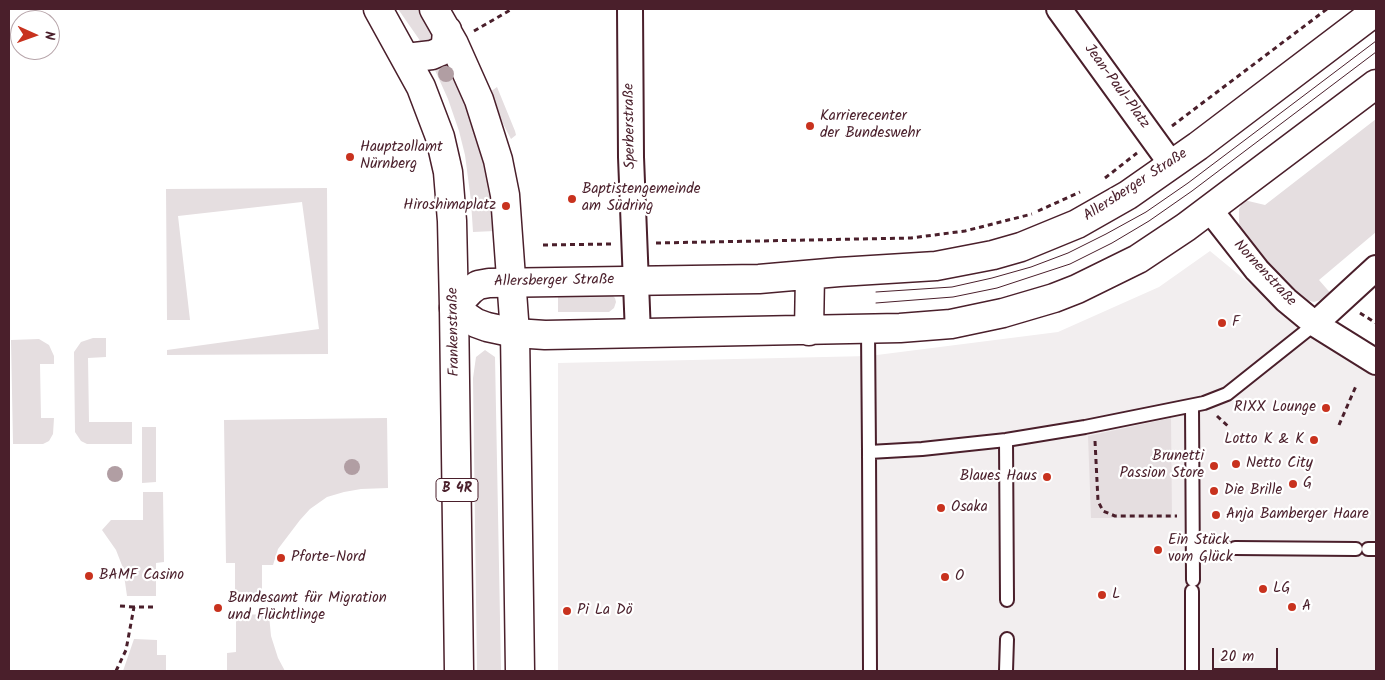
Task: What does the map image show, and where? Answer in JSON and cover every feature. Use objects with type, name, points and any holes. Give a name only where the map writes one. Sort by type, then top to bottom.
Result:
[{"type":"main road","name":"Frankenstraße","points":[[378,9],[417,77],[440,137],[448,172],[452,222],[454,308],[459,671]]},
{"type":"main road","name":"Allersberger Straße","points":[[454,308],[470,290],[478,285],[489,282],[636,282],[759,279],[921,268],[1007,251],[1048,237],[1128,196],[1376,11]]},
{"type":"main road","points":[[406,58],[432,55],[439,52],[446,42],[440,19]]},
{"type":"main road","points":[[440,19],[479,100],[498,160],[506,206],[515,333],[520,671]]},
{"type":"main road","points":[[454,308],[487,328],[515,333],[638,334],[868,330],[967,321],[1003,313],[1054,298],[1099,279],[1138,259],[1210,210],[1376,84]]},
{"type":"main road","points":[[809,331],[810,275]]},
{"type":"street","name":"Sperberstraße","points":[[630,9],[631,157],[638,334]]},
{"type":"street","name":"Jean-Paul-Platz","points":[[1059,9],[1172,165]]},
{"type":"street","name":"Nornenstraße","points":[[1210,210],[1257,270],[1286,300],[1315,324],[1376,362]]},
{"type":"street","points":[[1315,324],[1376,268]]},
{"type":"lane","points":[[869,452],[922,449],[1006,440],[1192,406],[1228,394],[1315,324]]},
{"type":"lane","points":[[868,330],[870,671]]},
{"type":"lane","points":[[1192,406],[1194,548],[1192,671]]},
{"type":"lane","points":[[1006,440],[1007,600]]},
{"type":"lane","points":[[1194,548],[1367,549]]},
{"type":"lane","points":[[1006,671],[1007,639]]},
{"type":"path","points":[[474,31],[512,9]]},
{"type":"path","points":[[1103,179],[1327,9]]},
{"type":"path","points":[[543,245],[920,237],[965,231],[1032,214],[1088,188]]},
{"type":"path","points":[[1338,425],[1356,386]]},
{"type":"path","points":[[1094,425],[1098,501],[1103,511],[1115,516],[1193,516]]},
{"type":"path","points":[[120,606],[156,607]]},
{"type":"path","points":[[116,671],[128,641],[134,606]]},
{"type":"shaded area","points":[[398,9],[420,9],[432,29],[434,39],[425,44],[421,42]]},
{"type":"shaded area","points":[[447,60],[468,104],[489,178],[495,231],[473,232],[465,155],[448,99],[434,68]]},
{"type":"shaded area","points":[[497,87],[515,131],[516,135],[511,139],[490,92]]},
{"type":"shaded area","points":[[1376,119],[1376,232],[1319,280],[1333,296],[1314,302],[1293,297],[1244,236],[1239,227],[1239,209],[1244,200],[1265,205]]},
{"type":"shaded area","points":[[327,188],[328,354],[167,355],[167,350],[319,329],[302,202],[178,216],[190,320],[167,320],[166,189]]},
{"type":"shaded area","points":[[1210,251],[1317,339],[1376,376],[1376,671],[558,671],[558,363],[869,356],[1058,332],[1159,287]]},
{"type":"shaded area","points":[[558,293],[610,293],[616,302],[614,308],[609,312],[558,312]]},
{"type":"shaded area","points":[[93,338],[106,338],[106,357],[88,358],[89,422],[132,422],[132,444],[87,444],[81,441],[75,432],[74,352],[81,342]]},
{"type":"shaded area","points":[[39,339],[49,345],[54,356],[54,364],[40,364],[41,418],[54,418],[53,434],[49,441],[43,444],[13,444],[11,340]]},
{"type":"shaded area","points":[[485,350],[495,357],[501,671],[477,671],[473,378],[476,357]]},
{"type":"shaded area","points":[[387,418],[388,488],[344,492],[327,497],[310,509],[278,549],[273,565],[262,565],[262,591],[235,599],[235,563],[226,563],[224,420]]},
{"type":"shaded area","points":[[1171,418],[1172,518],[1091,518],[1088,436]]},
{"type":"shaded area","points":[[142,427],[156,427],[156,482],[142,483]]},
{"type":"shaded area","points":[[143,492],[163,492],[164,562],[156,563],[156,596],[127,596],[123,568],[116,550],[102,530],[111,520],[143,520]]},
{"type":"shaded area","points":[[236,614],[269,615],[271,636],[278,658],[285,671],[227,671],[227,653],[236,652]]},
{"type":"shaded area","points":[[134,639],[157,640],[157,655],[166,655],[166,671],[123,671]]},
{"type":"tram line","points":[[876,292],[952,287],[992,278],[1031,267],[1068,253],[1106,234],[1146,212],[1188,183],[1376,41]]},
{"type":"tram line","points":[[876,303],[953,297],[997,288],[1070,264],[1112,243],[1149,221],[1192,191],[1376,52]]},
{"type":"place","name":"Karrierecenter der Bundeswehr","points":[[810,126]]},
{"type":"place","name":"Hauptzollamt Nürnberg","points":[[350,157]]},
{"type":"place","name":"Baptistengemeinde am Südring","points":[[572,199]]},
{"type":"place","name":"Hiroshimaplatz","points":[[506,206]]},
{"type":"place","name":"F","points":[[1222,323]]},
{"type":"place","name":"RIXX Lounge","points":[[1326,408]]},
{"type":"place","name":"Lotto K & K","points":[[1314,440]]},
{"type":"place","name":"Netto City","points":[[1236,464]]},
{"type":"place","name":"Brunetti Passion Store","points":[[1214,466]]},
{"type":"place","name":"Blaues Haus","points":[[1047,477]]},
{"type":"place","name":"G","points":[[1293,484]]},
{"type":"place","name":"Die Brille","points":[[1214,491]]},
{"type":"place","name":"Osaka","points":[[941,508]]},
{"type":"place","name":"Anja Bamberger Haare","points":[[1216,515]]},
{"type":"place","name":"Ein Stück vom Glück","points":[[1158,550]]},
{"type":"place","name":"Pforte-Nord","points":[[281,558]]},
{"type":"place","name":"BAMF Casino","points":[[89,576]]},
{"type":"place","name":"O","points":[[945,577]]},
{"type":"place","name":"LG","points":[[1263,589]]},
{"type":"place","name":"L","points":[[1102,595]]},
{"type":"place","name":"A","points":[[1292,607]]},
{"type":"place","name":"Bundesamt für Migration und Flüchtlinge","points":[[218,608]]},
{"type":"place","name":"Pi La Dö","points":[[567,611]]}]
